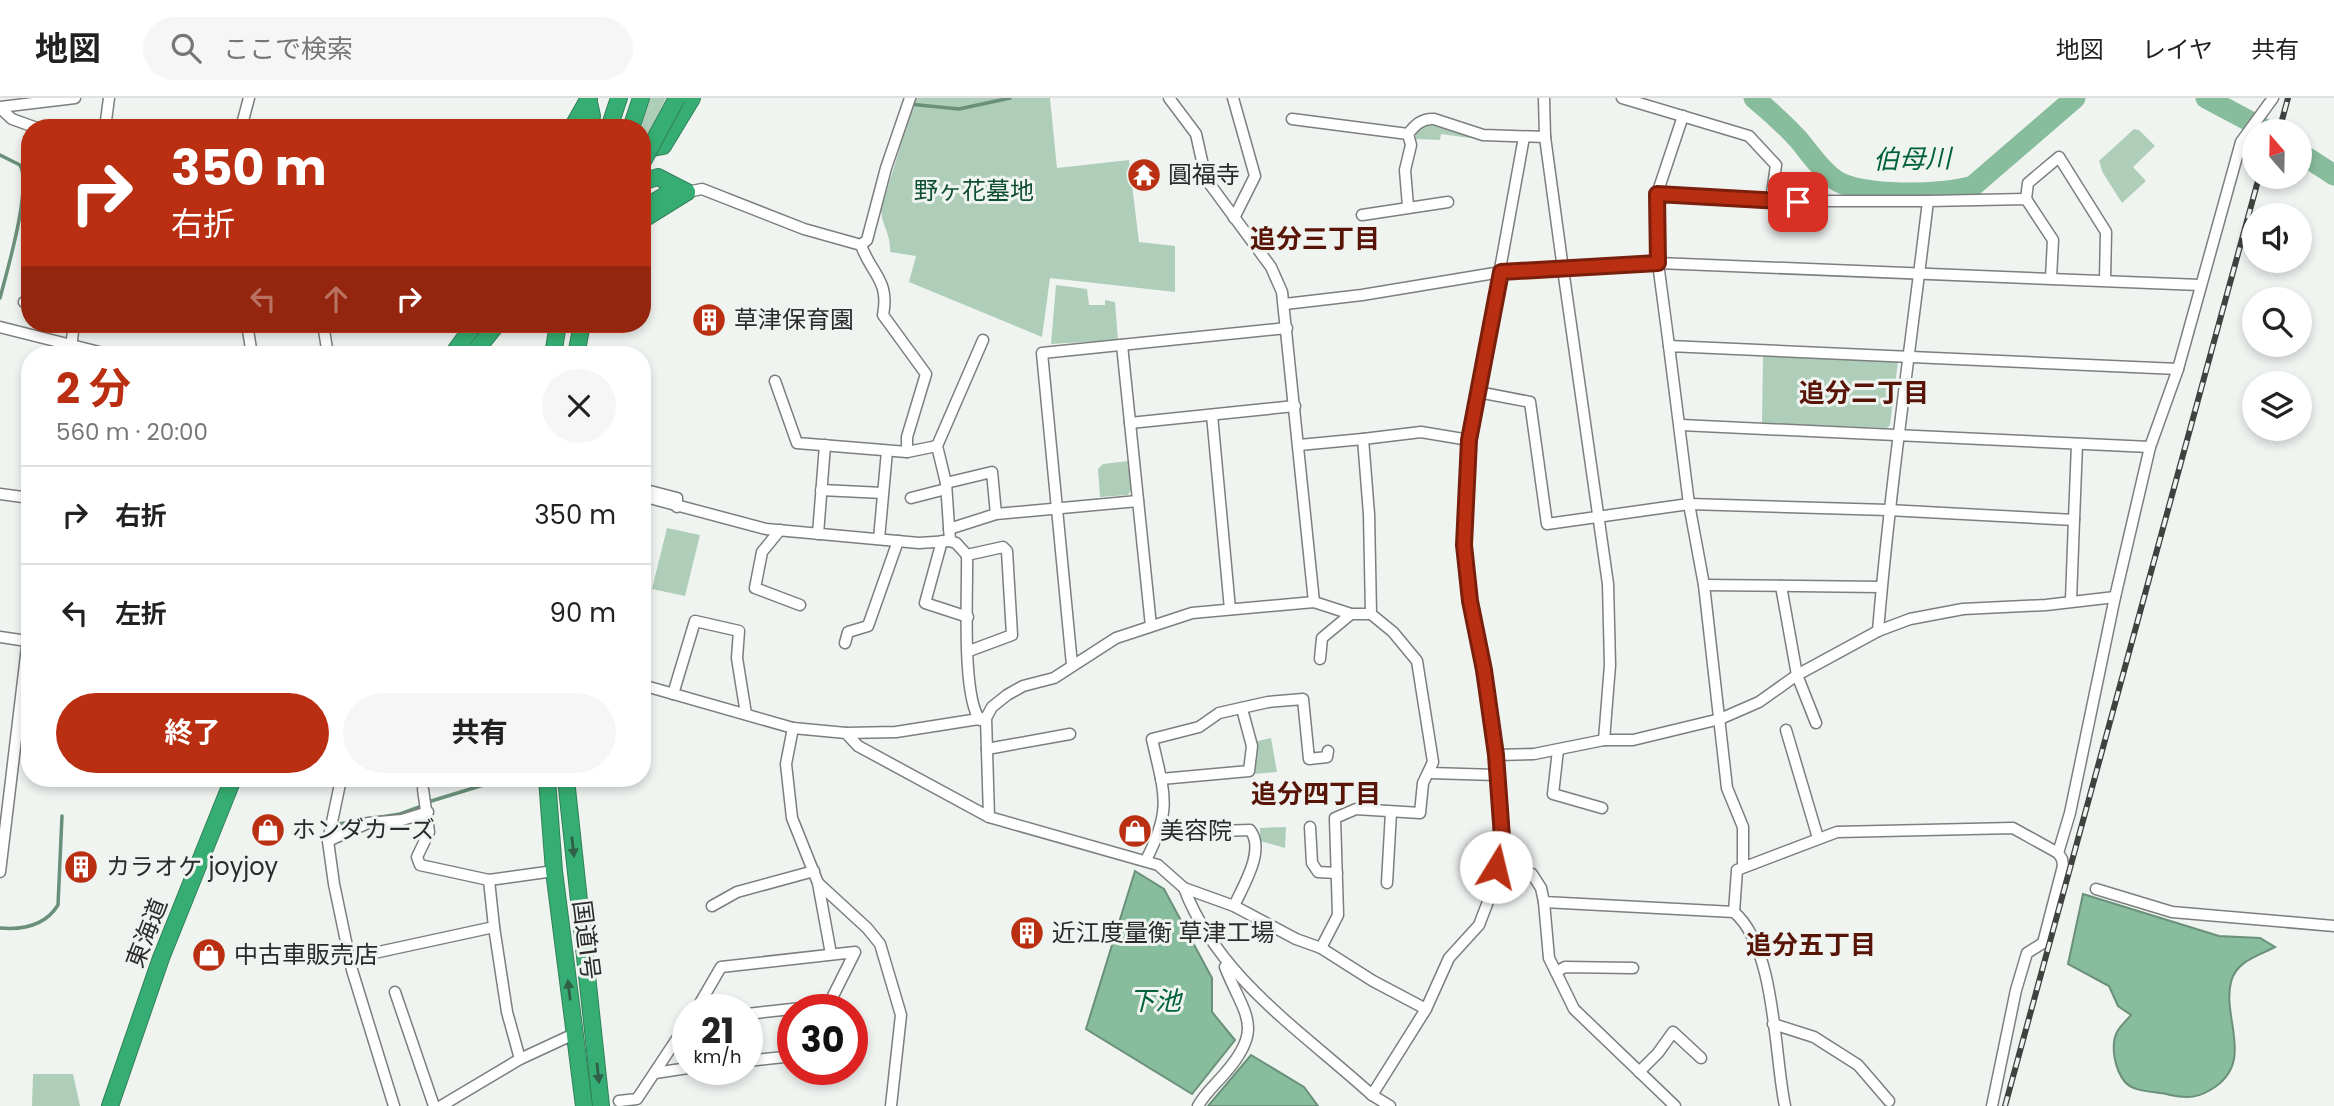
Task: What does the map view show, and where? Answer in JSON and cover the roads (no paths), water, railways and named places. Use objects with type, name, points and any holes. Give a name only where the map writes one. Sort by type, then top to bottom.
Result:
[{"type":"highway","points":[[577,119],[588,98]]},
{"type":"highway","points":[[588,98],[591,119]]},
{"type":"highway","points":[[612,119],[620,98]]},
{"type":"highway","points":[[634,119],[641,98]]},
{"type":"highway","points":[[651,146],[677,98]]},
{"type":"highway","points":[[651,148],[663,146],[692,98]]},
{"type":"highway","points":[[651,179],[658,177],[687,192]]},
{"type":"highway","points":[[651,204],[669,193],[687,192]]},
{"type":"highway","points":[[651,214],[687,192]]},
{"type":"highway","name":"東海道","points":[[110,1106],[161,958],[230,787]]},
{"type":"highway","name":"国道1号","points":[[548,787],[554,871],[584,1106]]},
{"type":"highway","name":"国道1号","points":[[567,787],[601,1106]]},
{"type":"street","points":[[0,108],[75,98]]},
{"type":"street","points":[[106,119],[109,98]]},
{"type":"street","points":[[243,119],[249,98]]},
{"type":"street","points":[[861,245],[867,240],[886,167],[911,98]]},
{"type":"street","points":[[1169,98],[1196,134],[1206,179],[1271,267],[1285,304],[1314,602]]},
{"type":"street","points":[[1233,98],[1255,176],[1234,218]]},
{"type":"street","points":[[1544,98],[1545,137],[1599,516],[1611,624],[1604,740]]},
{"type":"street","points":[[1622,98],[1749,136],[1776,165],[1771,201]]},
{"type":"street","points":[[1992,1106],[2026,953],[2043,943],[2060,879],[2063,866],[2058,853],[2070,813],[2115,597],[2150,447],[2178,369],[2239,149],[2245,136],[2273,98]]},
{"type":"street","points":[[0,108],[12,119],[21,122]]},
{"type":"street","points":[[1683,116],[1657,194],[1658,263],[1681,425],[1689,505],[1704,585],[1727,788],[1743,827],[1743,866]]},
{"type":"street","points":[[1292,119],[1408,134],[1426,118],[1483,135],[1545,137]]},
{"type":"street","points":[[1408,134],[1410,145],[1405,170],[1408,206]]},
{"type":"street","points":[[1372,1095],[1426,1009],[1449,958],[1479,925],[1489,899],[1502,837],[1496,755],[1484,670],[1470,601],[1464,545],[1469,440],[1524,137]]},
{"type":"street","points":[[2051,278],[2053,240],[2026,199],[2028,183],[2059,157],[2106,232],[2105,280]]},
{"type":"street","points":[[687,192],[702,189],[804,229],[861,245],[883,283],[887,297],[883,314],[926,373],[907,437],[907,452]]},
{"type":"street","points":[[1657,194],[1771,201],[2026,199]]},
{"type":"street","points":[[1878,631],[1888,510],[1897,435],[1911,356],[1928,201]]},
{"type":"street","points":[[1362,215],[1448,202]]},
{"type":"street","points":[[1285,304],[1362,295],[1501,272],[1658,263],[2200,285]]},
{"type":"street","points":[[0,327],[59,346]]},
{"type":"street","points":[[1072,665],[1042,353],[1287,328]]},
{"type":"street","points":[[968,617],[925,604],[949,529],[946,486],[937,446],[983,340]]},
{"type":"street","points":[[1122,345],[1151,626]]},
{"type":"street","points":[[1669,346],[2178,369]]},
{"type":"street","points":[[775,380],[797,443],[907,452],[937,446]]},
{"type":"street","points":[[1478,393],[1530,402],[1547,524],[1689,505],[1888,510],[2074,520]]},
{"type":"street","points":[[1130,423],[1295,406]]},
{"type":"street","points":[[1212,415],[1230,609]]},
{"type":"street","points":[[1681,425],[2150,447]]},
{"type":"street","points":[[1299,445],[1421,432],[1469,440]]},
{"type":"street","points":[[1363,439],[1369,514],[1371,614]]},
{"type":"street","points":[[2071,600],[2077,444]]},
{"type":"street","points":[[818,534],[825,445]]},
{"type":"street","points":[[879,539],[887,451]]},
{"type":"street","points":[[911,498],[992,472],[996,514]]},
{"type":"street","points":[[821,490],[883,493]]},
{"type":"street","points":[[651,491],[677,498],[677,507],[675,512],[651,506]]},
{"type":"street","points":[[0,494],[21,497]]},
{"type":"street","points":[[651,499],[722,519],[780,530],[898,541],[956,543],[967,555],[972,705],[983,719],[987,748],[989,817]]},
{"type":"street","points":[[949,529],[996,514],[1138,501]]},
{"type":"street","points":[[780,530],[761,552],[755,588],[800,605]]},
{"type":"street","points":[[845,643],[848,632],[868,626],[898,541]]},
{"type":"street","points":[[967,555],[1003,547],[1007,551],[1012,635],[969,651]]},
{"type":"street","points":[[1704,585],[1881,587]]},
{"type":"street","points":[[1781,586],[1797,675],[1816,723]]},
{"type":"street","points":[[1496,755],[1558,750],[1604,740],[1633,740],[1720,719],[1759,702],[1797,675],[1878,631],[1910,619],[1964,608],[2046,605],[2115,597]]},
{"type":"street","points":[[651,688],[793,728],[846,733],[896,732],[983,719],[992,706],[1007,695],[1023,686],[1054,678],[1116,638],[1192,613],[1314,602],[1351,614],[1371,614],[1393,632],[1417,661],[1433,762],[1423,783],[1420,813],[1356,809],[1335,818],[1338,915],[1321,948]]},
{"type":"street","points":[[1320,659],[1322,638],[1351,614]]},
{"type":"street","points":[[673,694],[695,621],[739,631],[737,658],[746,714]]},
{"type":"street","points":[[0,637],[21,639]]},
{"type":"street","points":[[0,872],[5,799],[21,683]]},
{"type":"street","points":[[1146,860],[1162,823],[1165,793],[1152,738],[1199,727],[1219,713],[1268,702],[1303,698],[1309,759],[1327,757],[1328,751]]},
{"type":"street","points":[[1161,779],[1250,771],[1252,746],[1242,709]]},
{"type":"street","points":[[793,728],[786,764],[792,818],[818,883],[831,954]]},
{"type":"street","points":[[1786,730],[1818,838]]},
{"type":"street","points":[[846,733],[858,746],[989,817],[1146,860],[1163,868],[1184,888],[1234,906],[1296,939],[1321,948],[1373,981],[1426,1009]]},
{"type":"street","points":[[987,748],[1070,734]]},
{"type":"street","points":[[1558,750],[1553,794],[1602,808]]},
{"type":"street","points":[[1430,773],[1496,775]]},
{"type":"street","points":[[339,787],[328,841],[334,884],[364,1013],[394,1106]]},
{"type":"street","points":[[423,789],[429,832],[417,857],[420,865],[489,880],[554,871]]},
{"type":"street","points":[[328,841],[368,823],[402,820],[428,812]]},
{"type":"street","points":[[1387,883],[1391,812]]},
{"type":"street","points":[[1162,823],[1188,832],[1250,830],[1254,834],[1255,856],[1234,906]]},
{"type":"street","points":[[1311,827],[1312,863],[1318,872],[1336,873]]},
{"type":"street","points":[[1734,912],[1737,870],[1818,838],[1853,830],[1962,831],[2013,828],[2058,853]]},
{"type":"street","points":[[1496,867],[1532,874],[1541,888],[1544,902],[1549,958],[1574,1009],[1675,1106]]},
{"type":"street","points":[[712,906],[737,892],[814,871]]},
{"type":"street","points":[[489,880],[506,1012],[520,1059]]},
{"type":"street","points":[[818,883],[867,928],[880,944],[901,1015],[891,1106]]},
{"type":"street","points":[[1184,888],[1198,922],[1222,958],[1244,982],[1372,1095],[1390,1106]]},
{"type":"street","points":[[2096,889],[2172,912],[2334,926]]},
{"type":"street","points":[[1544,902],[1734,912],[1745,922],[1756,942],[1773,1024],[1785,1106]]},
{"type":"street","points":[[351,958],[494,927]]},
{"type":"street","points":[[705,994],[721,967],[855,952],[834,994]]},
{"type":"street","points":[[1198,1106],[1242,1054],[1249,1040],[1249,1024],[1222,958]]},
{"type":"street","points":[[1556,972],[1565,967],[1633,968]]},
{"type":"street","points":[[395,992],[434,1106]]},
{"type":"street","points":[[1773,1024],[1814,1037],[1858,1065],[1889,1101]]},
{"type":"street","points":[[1639,1072],[1658,1053],[1673,1032],[1701,1058]]},
{"type":"street","points":[[441,1106],[520,1059],[574,1034]]},
{"type":"street","points":[[619,1101],[637,1099],[672,1047]]},
{"type":"street","points":[[654,1073],[672,1071]]},
{"type":"water","name":"下池","points":[[1135,871],[1164,889],[1212,978],[1212,1012],[1235,1040],[1192,1094],[1086,1029]]},
{"type":"water","points":[[2083,894],[2219,936],[2260,938],[2275,947],[2248,960],[2238,969],[2231,982],[2229,996],[2235,1051],[2227,1076],[2215,1087],[2193,1097],[2182,1097],[2134,1088],[2121,1077],[2114,1044],[2118,1030],[2131,1015],[2118,1006],[2109,986],[2068,964]]},
{"type":"water","points":[[1251,1055],[1304,1087],[1318,1106],[1208,1106]]},
{"type":"waterway","points":[[909,104],[959,109],[1010,98]]},
{"type":"waterway","name":"伯母川","points":[[1754,98],[1798,139],[1834,179],[1862,189],[1902,193],[1973,186],[2075,98]]},
{"type":"waterway","name":"伯母川","points":[[2206,98],[2245,119]]},
{"type":"waterway","points":[[0,155],[20,165],[21,169]]},
{"type":"waterway","name":"伯母川","points":[[2312,161],[2334,175]]},
{"type":"waterway","points":[[0,298],[21,210]]},
{"type":"waterway","points":[[428,802],[477,787]]},
{"type":"waterway","points":[[338,824],[400,814],[422,806]]},
{"type":"waterway","points":[[0,928],[33,925],[47,918],[58,905],[62,816]]},
{"type":"railway","points":[[2282,119],[2288,98]]},
{"type":"railway","points":[[2005,1106],[2256,189]]},
{"type":"place","name":"圓福寺","points":[[1144,175]]},
{"type":"place","name":"草津保育園","points":[[709,320]]},
{"type":"place","name":"ホンダカーズ","points":[[268,830]]},
{"type":"place","name":"美容院","points":[[1135,831]]},
{"type":"place","name":"カラオケ joyjoy","points":[[81,867]]},
{"type":"place","name":"近江度量衡 草津工場","points":[[1027,933]]},
{"type":"place","name":"中古車販売店","points":[[209,955]]},
{"type":"district","name":"追分三丁目","points":[[1315,239]]},
{"type":"district","name":"追分二丁目","points":[[1864,393]]},
{"type":"district","name":"追分四丁目","points":[[1316,794]]},
{"type":"district","name":"追分五丁目","points":[[1811,945]]},
{"type":"park label","name":"野ヶ花墓地","points":[[974,191]]}]
